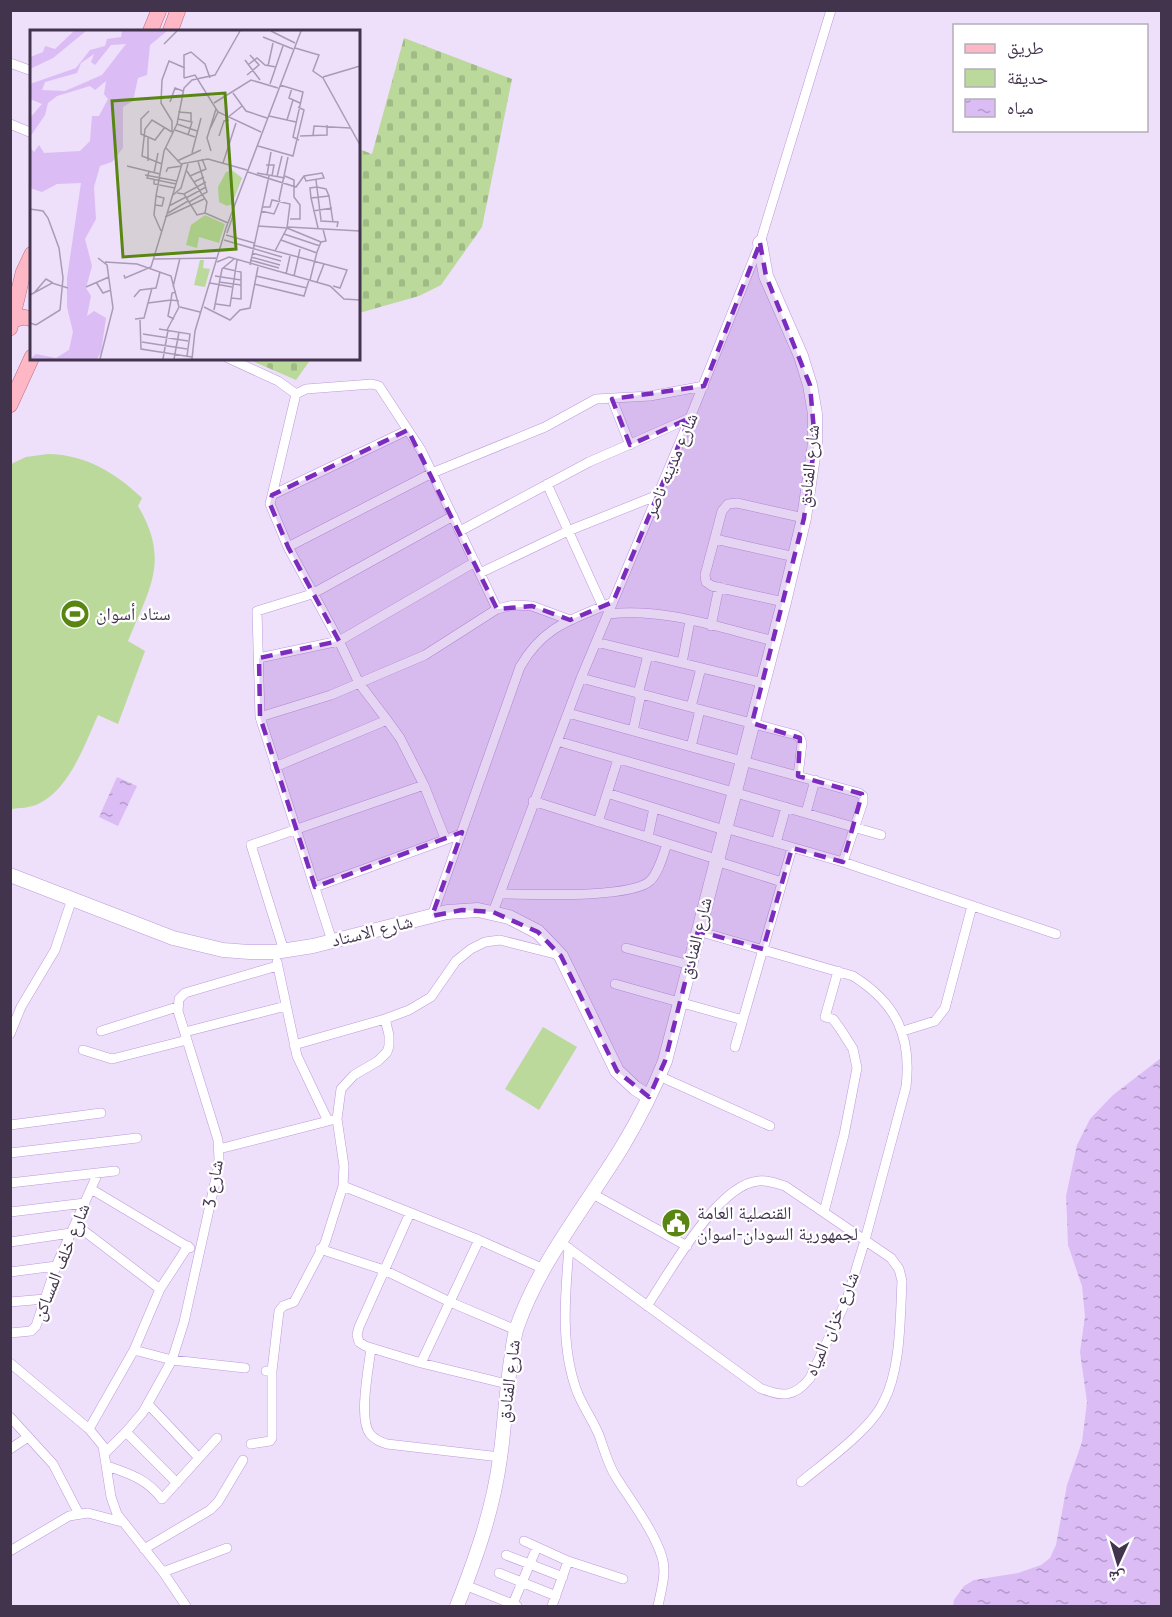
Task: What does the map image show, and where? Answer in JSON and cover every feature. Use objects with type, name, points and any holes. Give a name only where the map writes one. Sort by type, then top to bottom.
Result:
[{"type":"main road","points":[[151,30],[159,10]]},
{"type":"main road","points":[[171,30],[178,10]]},
{"type":"main road","points":[[12,324],[26,288],[30,265]]},
{"type":"main road","points":[[12,324],[23,317],[30,319]]},
{"type":"main road","points":[[10,405],[31,360]]},
{"type":"street","name":"شارع مدينه ناصر","points":[[606,610],[613,602],[704,386],[760,243],[831,10]]},
{"type":"street","points":[[10,63],[30,69]]},
{"type":"street","points":[[10,124],[30,132]]},
{"type":"street","name":"شارع الفنادق","points":[[457,1606],[495,1495],[507,1384],[516,1330],[544,1269],[565,1245],[591,1193],[622,1147],[650,1097],[665,1061],[804,518],[815,444],[812,394],[801,356],[766,276],[760,243]]},
{"type":"street","points":[[232,360],[278,381],[296,394]]},
{"type":"street","points":[[296,394],[306,389],[372,384],[379,386],[421,450],[497,609]]},
{"type":"street","points":[[288,547],[432,472],[545,427],[596,399],[650,396],[704,386]]},
{"type":"street","points":[[296,394],[270,504],[288,547],[359,683],[400,738],[424,785],[445,838]]},
{"type":"street","points":[[612,399],[630,444]]},
{"type":"street","points":[[460,531],[589,462],[690,418]]},
{"type":"street","points":[[272,495],[408,430]]},
{"type":"street","points":[[493,912],[533,801],[596,642],[606,610],[547,484]]},
{"type":"street","points":[[480,573],[568,531],[658,495]]},
{"type":"street","points":[[784,602],[719,587],[709,584],[705,579],[722,511],[732,502],[804,518]]},
{"type":"street","points":[[332,941],[260,717],[257,611],[312,594],[453,516]]},
{"type":"street","points":[[715,539],[795,557]]},
{"type":"street","points":[[259,658],[339,641],[475,562]]},
{"type":"street","points":[[711,626],[719,587]]},
{"type":"street","points":[[260,717],[331,695],[425,655],[497,609],[514,605],[532,606],[570,620]]},
{"type":"street","points":[[432,916],[520,667],[540,639],[554,628],[570,620],[606,610],[650,613],[774,641]]},
{"type":"street","points":[[682,663],[690,621]]},
{"type":"street","points":[[596,642],[763,683]]},
{"type":"street","points":[[633,730],[648,655]]},
{"type":"street","points":[[691,747],[701,668]]},
{"type":"street","points":[[581,678],[796,735],[802,743],[798,776]]},
{"type":"street","points":[[568,713],[862,794],[863,802],[843,862]]},
{"type":"street","points":[[275,767],[387,720]]},
{"type":"street","points":[[557,741],[881,835]]},
{"type":"street","points":[[598,822],[618,759]]},
{"type":"street","points":[[806,813],[815,780]]},
{"type":"street","points":[[251,1444],[270,1441],[272,1438],[269,1371],[279,1311],[281,1307],[294,1302],[329,1234],[343,1186],[345,1166],[333,1120],[306,1078],[294,1045],[279,956],[251,845],[424,785]]},
{"type":"street","points":[[607,794],[843,862],[1056,934]]},
{"type":"street","points":[[533,801],[782,882]]},
{"type":"street","points":[[776,843],[786,807]]},
{"type":"street","points":[[648,837],[654,808]]},
{"type":"street","points":[[315,887],[461,834]]},
{"type":"street","points":[[500,894],[584,894],[642,885],[655,875],[667,843]]},
{"type":"street","points":[[735,1047],[792,848]]},
{"type":"street","name":"شارع الاستاد","points":[[10,875],[198,945],[279,956],[462,910],[493,912],[509,917],[531,928],[550,943],[561,956],[617,1071],[635,1088],[650,1097]]},
{"type":"street","points":[[10,1034],[21,1007],[55,950],[72,899]]},
{"type":"street","points":[[903,1032],[935,1021],[945,1008],[972,906]]},
{"type":"street","name":"شارع خزان المياه","points":[[565,1245],[760,1388],[774,1394],[791,1394],[802,1388],[810,1378],[847,1299],[906,1087],[908,1068],[903,1032],[895,1014],[883,999],[853,976],[698,931]]},
{"type":"street","points":[[294,1045],[409,1010],[431,997],[456,961],[471,949],[485,942],[500,940],[561,956]]},
{"type":"street","points":[[626,948],[690,965]]},
{"type":"street","points":[[102,1031],[177,1007],[179,999],[185,993],[279,956]]},
{"type":"street","points":[[824,1212],[846,1125],[857,1068],[854,1049],[833,1019],[825,1017],[838,971]]},
{"type":"street","points":[[615,984],[743,1020]]},
{"type":"street","points":[[83,1050],[112,1059],[286,1006]]},
{"type":"street","name":"شارع 3","points":[[105,1453],[126,1432],[148,1404],[172,1360],[199,1256],[218,1169],[219,1149],[216,1132],[177,1007]]},
{"type":"street","points":[[333,1120],[341,1089],[346,1082],[378,1061],[387,1052],[389,1035],[385,1018]]},
{"type":"street","points":[[659,1076],[770,1126]]},
{"type":"street","points":[[10,1125],[101,1113]]},
{"type":"street","points":[[219,1149],[333,1120]]},
{"type":"street","points":[[10,1153],[137,1138]]},
{"type":"street","points":[[10,1183],[116,1171]]},
{"type":"street","name":"شارع خلف المساكن","points":[[10,1333],[34,1329],[56,1266],[98,1173]]},
{"type":"street","points":[[647,1305],[710,1213],[731,1192],[756,1181],[785,1186],[891,1258],[902,1281],[898,1342],[891,1384],[883,1405],[870,1422],[801,1482]]},
{"type":"street","points":[[343,1186],[479,1240],[544,1269]]},
{"type":"street","points":[[91,1189],[188,1246],[199,1256]]},
{"type":"street","points":[[591,1193],[687,1246]]},
{"type":"street","points":[[10,1212],[85,1203]]},
{"type":"street","points":[[411,1213],[357,1335],[359,1342],[371,1348],[421,1363],[507,1384]]},
{"type":"street","points":[[10,1242],[73,1229],[160,1289]]},
{"type":"street","points":[[421,1363],[479,1240]]},
{"type":"street","points":[[565,1245],[566,1326],[570,1369],[578,1394],[598,1432],[615,1475],[663,1558],[664,1571],[658,1606]]},
{"type":"street","points":[[89,1429],[134,1350],[160,1289],[188,1246]]},
{"type":"street","points":[[320,1250],[384,1270],[450,1302],[516,1330]]},
{"type":"street","points":[[10,1272],[56,1266]]},
{"type":"street","points":[[10,1302],[45,1299]]},
{"type":"street","points":[[371,1348],[364,1416],[370,1434],[378,1441],[387,1444],[500,1457]]},
{"type":"street","points":[[134,1350],[172,1360],[245,1368]]},
{"type":"street","points":[[10,1363],[101,1441],[105,1453],[112,1504],[122,1522],[163,1572],[186,1606]]},
{"type":"street","points":[[148,1404],[199,1458]]},
{"type":"street","points":[[10,1417],[53,1464],[79,1514]]},
{"type":"street","points":[[126,1432],[177,1483]]},
{"type":"street","points":[[10,1449],[28,1437]]},
{"type":"street","points":[[107,1466],[129,1473],[152,1486],[162,1499],[217,1438]]},
{"type":"street","points":[[144,1549],[210,1510],[218,1502],[243,1460]]},
{"type":"street","points":[[10,1551],[61,1521],[79,1514],[88,1513],[122,1522]]},
{"type":"street","points":[[524,1541],[568,1562],[623,1579]]},
{"type":"street","points":[[465,1585],[514,1606],[537,1547]]},
{"type":"street","points":[[163,1572],[227,1548]]},
{"type":"street","points":[[506,1555],[563,1577]]},
{"type":"street","points":[[552,1606],[568,1562]]},
{"type":"street","points":[[499,1573],[556,1596]]},
{"type":"highlighted area","points":[[760,243],[766,276],[810,385],[815,443],[804,518],[752,723],[800,738],[798,776],[862,794],[843,862],[792,848],[763,949],[698,931],[665,1061],[649,1097],[617,1071],[561,956],[538,932],[493,912],[462,910],[432,916],[462,832],[315,887],[260,717],[259,658],[339,641],[288,547],[270,504],[272,495],[408,430],[497,609],[532,606],[570,620],[613,602],[690,418],[630,445],[612,399],[704,386]]},
{"type":"green space","points":[[404,38],[512,79],[482,227],[441,285],[419,296],[360,313],[360,149],[372,154]]},
{"type":"green space","points":[[250,360],[310,360],[296,380]]},
{"type":"green space","name":"ستاد أسوان","points":[[48,454],[75,458],[99,467],[121,480],[142,498],[138,506],[148,525],[155,558],[149,589],[128,641],[145,651],[118,724],[98,715],[75,765],[59,788],[38,804],[11,809],[11,464],[26,457]]},
{"type":"green space","points":[[543,1027],[577,1047],[539,1110],[505,1089]]},
{"type":"water","points":[[117,777],[137,786],[118,826],[99,817]]},
{"type":"water","points":[[1161,1058],[1161,1606],[953,1606],[954,1600],[964,1586],[974,1580],[1018,1573],[1041,1565],[1050,1558],[1056,1545],[1067,1485],[1082,1442],[1087,1402],[1080,1352],[1085,1316],[1082,1286],[1068,1245],[1066,1196],[1077,1145],[1090,1119],[1113,1095]]},
{"type":"place","name":"ستاد أسوان","points":[[75,614]]},
{"type":"place","name":"القنصلية العامة لجمهورية السودان-اسوان","points":[[676,1223]]}]
